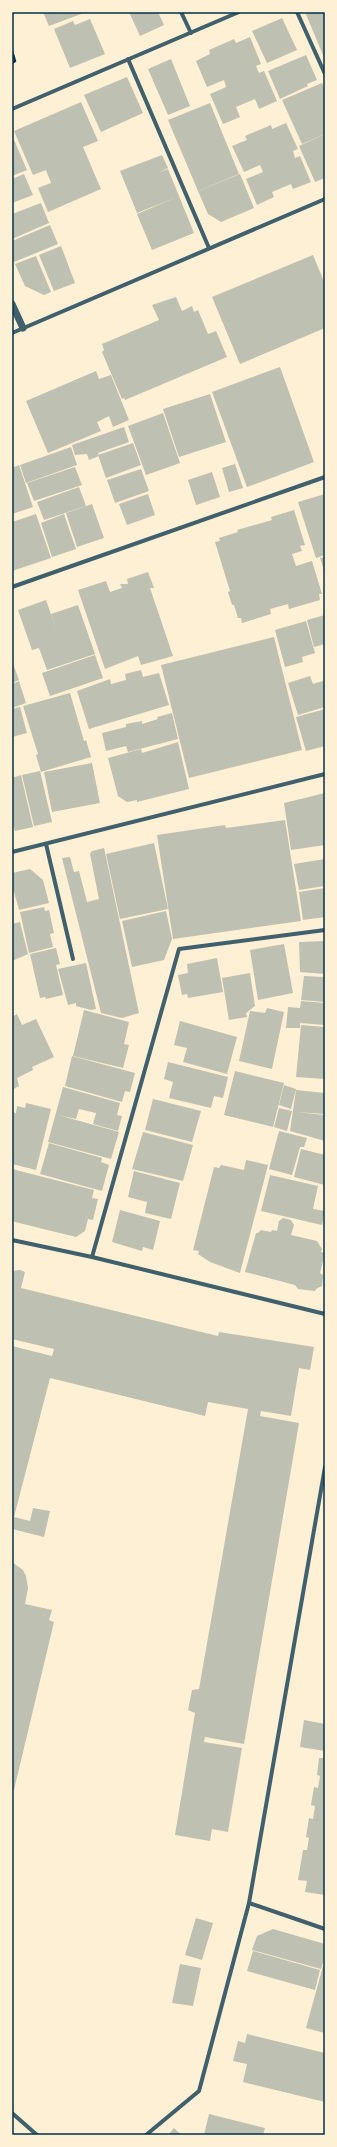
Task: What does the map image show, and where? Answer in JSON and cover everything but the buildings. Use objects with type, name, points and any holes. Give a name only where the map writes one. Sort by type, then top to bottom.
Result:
[{"type":"street","points":[[181,12],[191,33]]},
{"type":"street","points":[[12,109],[240,12]]},
{"type":"street","points":[[297,12],[325,74]]},
{"type":"street","points":[[128,59],[209,248]]},
{"type":"street","points":[[12,333],[325,199]]},
{"type":"street","points":[[12,304],[23,328]]},
{"type":"street","points":[[12,587],[325,477]]},
{"type":"street","points":[[12,852],[325,774]]},
{"type":"street","points":[[46,844],[73,959]]},
{"type":"street","points":[[92,1257],[179,949],[325,930]]},
{"type":"street","points":[[12,1240],[92,1257],[325,1314]]},
{"type":"street","points":[[146,2135],[199,2092],[249,1904],[325,1467]]},
{"type":"street","points":[[249,1904],[325,1929]]},
{"type":"street","points":[[12,2113],[37,2135]]},
{"type":"path","points":[[12,50],[15,61],[12,63]]}]
